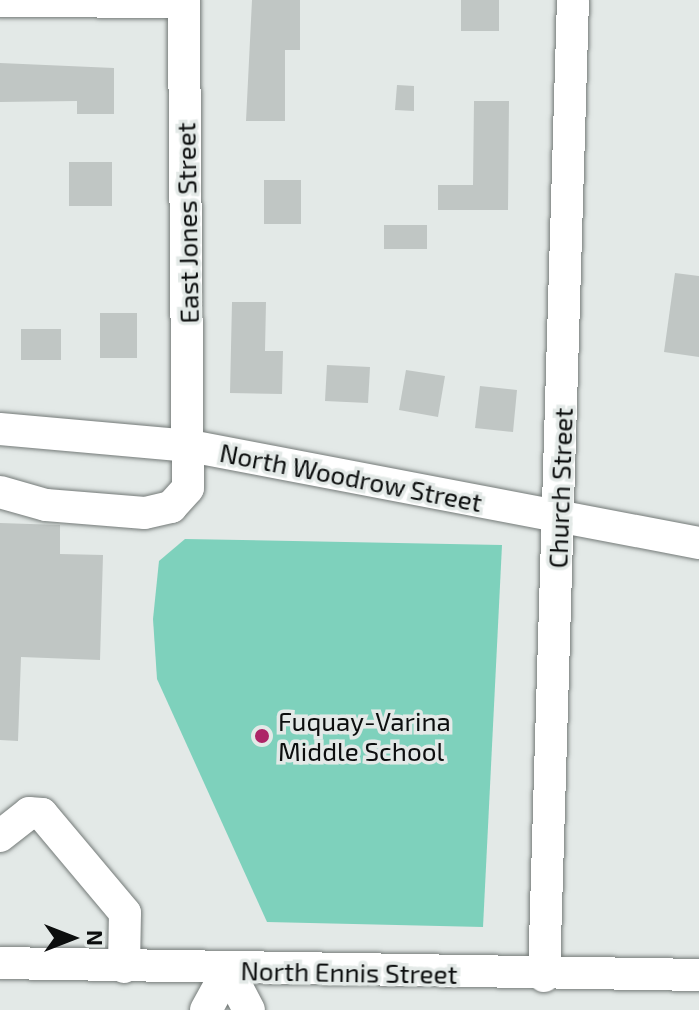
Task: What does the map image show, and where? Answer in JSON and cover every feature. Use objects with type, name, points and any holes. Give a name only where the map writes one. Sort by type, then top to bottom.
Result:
[{"type":"street","name":"Church Street","points":[[544,976],[573,0]]},
{"type":"street","points":[[0,1],[184,1]]},
{"type":"street","name":"East Jones Street","points":[[0,492],[46,505],[145,513],[184,496],[190,446],[184,1]]},
{"type":"street","name":"North Woodrow Street","points":[[0,429],[190,446],[699,543]]},
{"type":"street","points":[[0,836],[29,813],[42,814],[125,913],[124,967]]},
{"type":"street","name":"North Ennis Street","points":[[0,963],[544,976],[699,975]]},
{"type":"street","points":[[206,1010],[228,970]]},
{"type":"street","points":[[228,970],[249,1010]]},
{"type":"green space","points":[[185,539],[502,545],[483,927],[267,922],[157,679],[153,619],[159,561]]},
{"type":"building","points":[[252,0],[300,0],[300,50],[285,50],[285,121],[246,121]]},
{"type":"building","points":[[461,0],[499,0],[499,31],[461,31]]},
{"type":"building","points":[[0,63],[114,68],[114,114],[77,114],[77,101],[0,102]]},
{"type":"building","points":[[397,85],[414,86],[414,111],[395,110]]},
{"type":"building","points":[[474,101],[509,101],[508,210],[438,210],[438,185],[473,185]]},
{"type":"building","points":[[69,162],[112,162],[112,206],[69,206]]},
{"type":"building","points":[[264,180],[301,180],[301,224],[264,224]]},
{"type":"building","points":[[384,225],[427,225],[427,249],[384,249]]},
{"type":"building","points":[[675,273],[699,276],[699,357],[664,352]]},
{"type":"building","points":[[232,302],[266,302],[265,351],[283,351],[282,394],[230,393]]},
{"type":"building","points":[[100,313],[137,313],[137,358],[100,358]]},
{"type":"building","points":[[21,329],[61,329],[61,360],[21,360]]},
{"type":"building","points":[[327,365],[370,367],[368,403],[325,401]]},
{"type":"building","points":[[406,370],[445,376],[438,417],[399,410]]},
{"type":"building","points":[[480,386],[517,390],[513,432],[475,428]]},
{"type":"building","points":[[0,523],[60,525],[60,554],[103,555],[100,660],[21,657],[18,741],[0,740]]},
{"type":"place","name":"Fuquay-Varina Middle School","points":[[262,736]]}]
